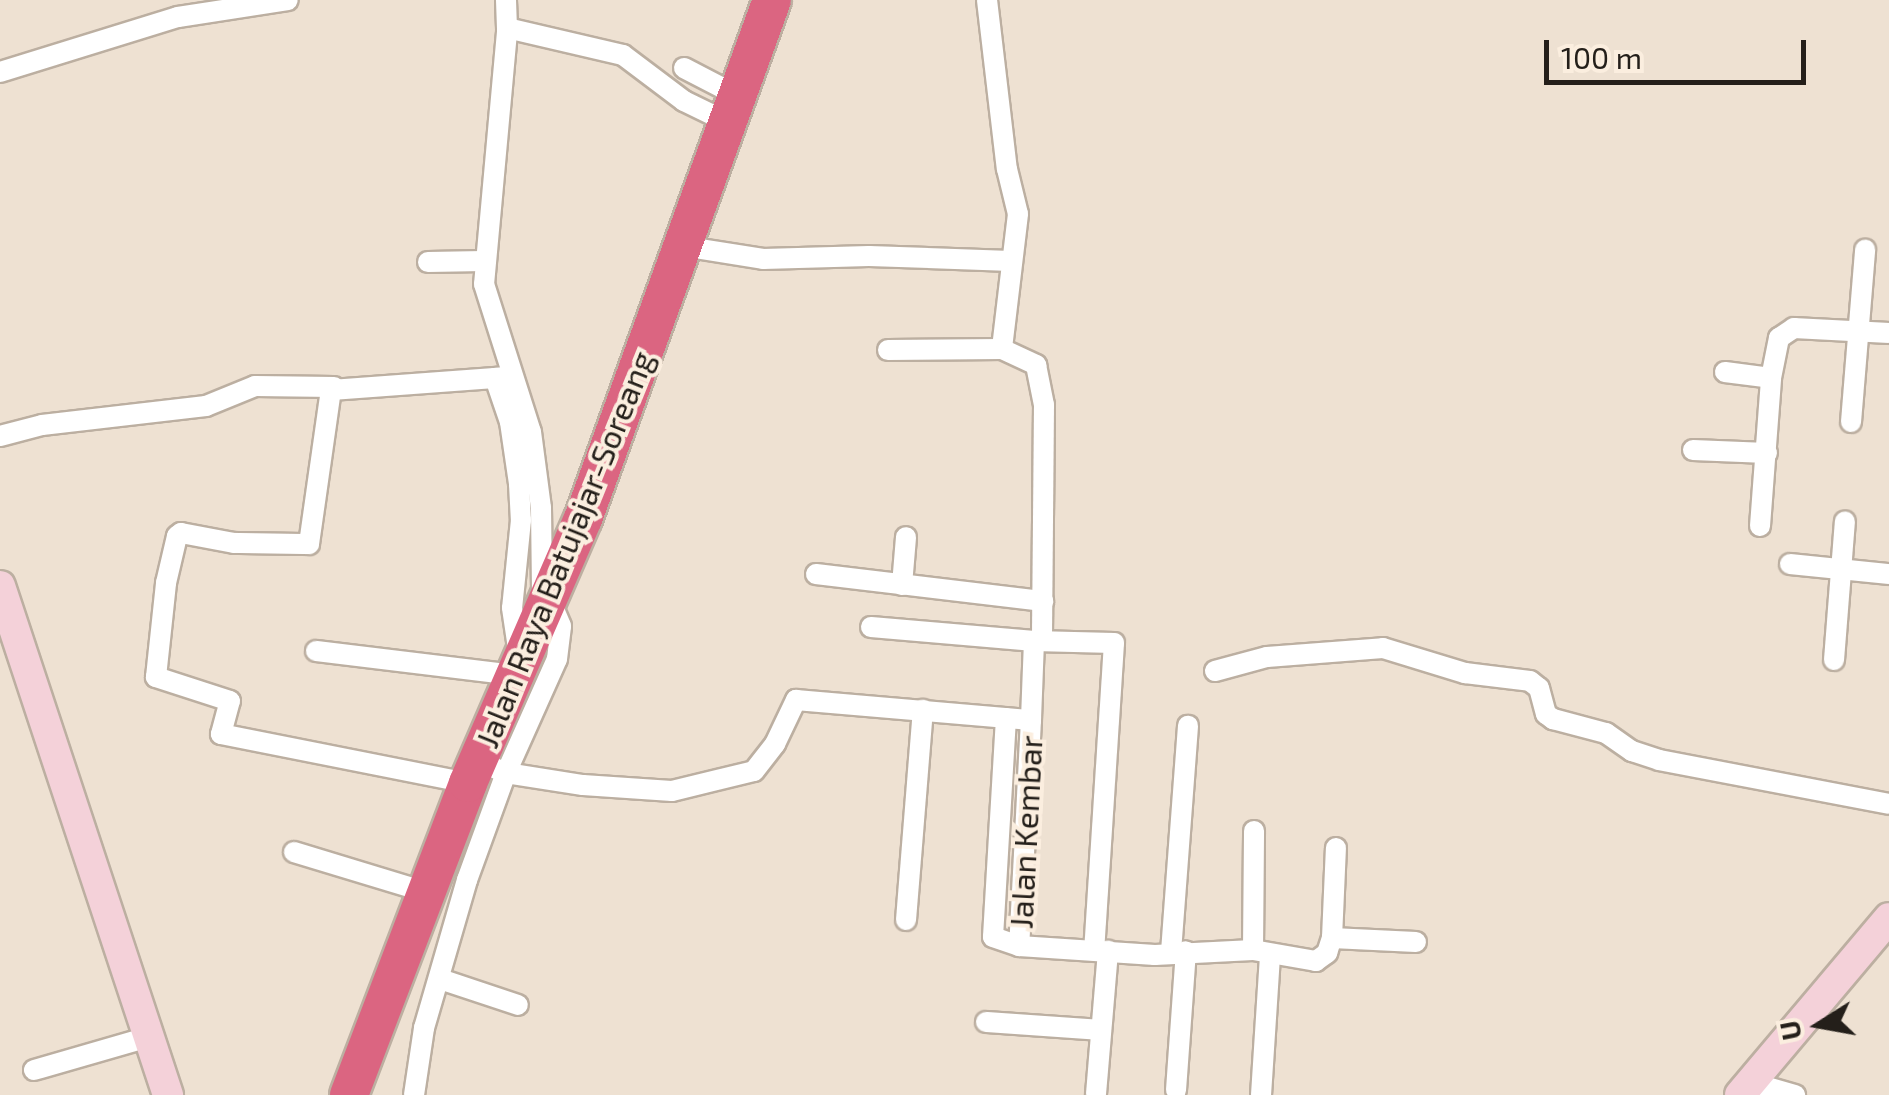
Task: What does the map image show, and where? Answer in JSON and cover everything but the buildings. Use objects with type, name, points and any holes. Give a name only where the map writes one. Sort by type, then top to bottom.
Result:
[{"type":"highway","name":"Jalan Raya Batujajar-Soreang","points":[[349,1095],[426,892],[488,771],[519,664],[610,447],[772,0]]},
{"type":"street","points":[[0,72],[178,17],[288,0]]},
{"type":"street","points":[[316,651],[519,664],[512,608],[519,555],[519,484],[484,261],[507,28],[506,0]]},
{"type":"street","points":[[987,0],[1007,169],[1018,214],[1002,349]]},
{"type":"street","points":[[507,28],[623,55],[684,101],[732,109]]},
{"type":"street","points":[[684,68],[732,109]]},
{"type":"street","points":[[682,246],[763,259],[870,256],[1010,261]]},
{"type":"street","points":[[1850,422],[1866,250]]},
{"type":"street","points":[[428,262],[484,261]]},
{"type":"street","points":[[1760,526],[1771,378],[1779,338],[1794,328],[1889,332]]},
{"type":"street","points":[[888,350],[1002,349],[1036,365],[1041,384],[1044,601],[1031,720]]},
{"type":"street","points":[[1726,372],[1771,378]]},
{"type":"street","points":[[414,1095],[424,1028],[467,880],[488,771],[561,642],[561,626],[543,612],[538,472],[504,377]]},
{"type":"street","points":[[0,436],[42,426],[206,406],[255,386],[414,386],[504,377]]},
{"type":"street","points":[[334,387],[321,438],[310,544],[234,543],[177,536],[166,583],[156,677],[230,702],[221,734],[488,771]]},
{"type":"street","points":[[1693,450],[1767,453]]},
{"type":"street","points":[[1834,660],[1845,571],[1845,521]]},
{"type":"street","points":[[902,585],[906,537]]},
{"type":"street","points":[[1790,564],[1889,574]]},
{"type":"street","points":[[816,574],[1044,601]]},
{"type":"street","points":[[0,586],[108,907],[146,1038],[168,1095]]},
{"type":"street","points":[[871,627],[1114,643],[1096,1094]]},
{"type":"street","points":[[1214,671],[1267,657],[1383,648],[1466,673],[1530,682],[1539,688],[1546,714],[1553,719],[1606,733],[1632,751],[1659,760],[1889,804]]},
{"type":"street","name":"Jalan Kembar","points":[[488,771],[672,791],[754,771],[775,744],[796,700],[1031,720],[1019,946],[1261,953],[1316,961],[1327,954],[1332,938]]},
{"type":"street","points":[[906,920],[923,710]]},
{"type":"street","points":[[1006,718],[993,936],[1019,946]]},
{"type":"street","points":[[1176,1090],[1188,726]]},
{"type":"street","points":[[1254,830],[1261,953],[1261,1095]]},
{"type":"street","points":[[1336,848],[1332,938],[1416,942]]},
{"type":"street","points":[[294,852],[426,892]]},
{"type":"street","points":[[1745,1089],[1889,918]]},
{"type":"street","points":[[440,978],[518,1006]]},
{"type":"street","points":[[986,1022],[1099,1030]]},
{"type":"street","points":[[34,1070],[146,1038]]},
{"type":"street","points":[[1745,1089],[1795,1095]]}]
